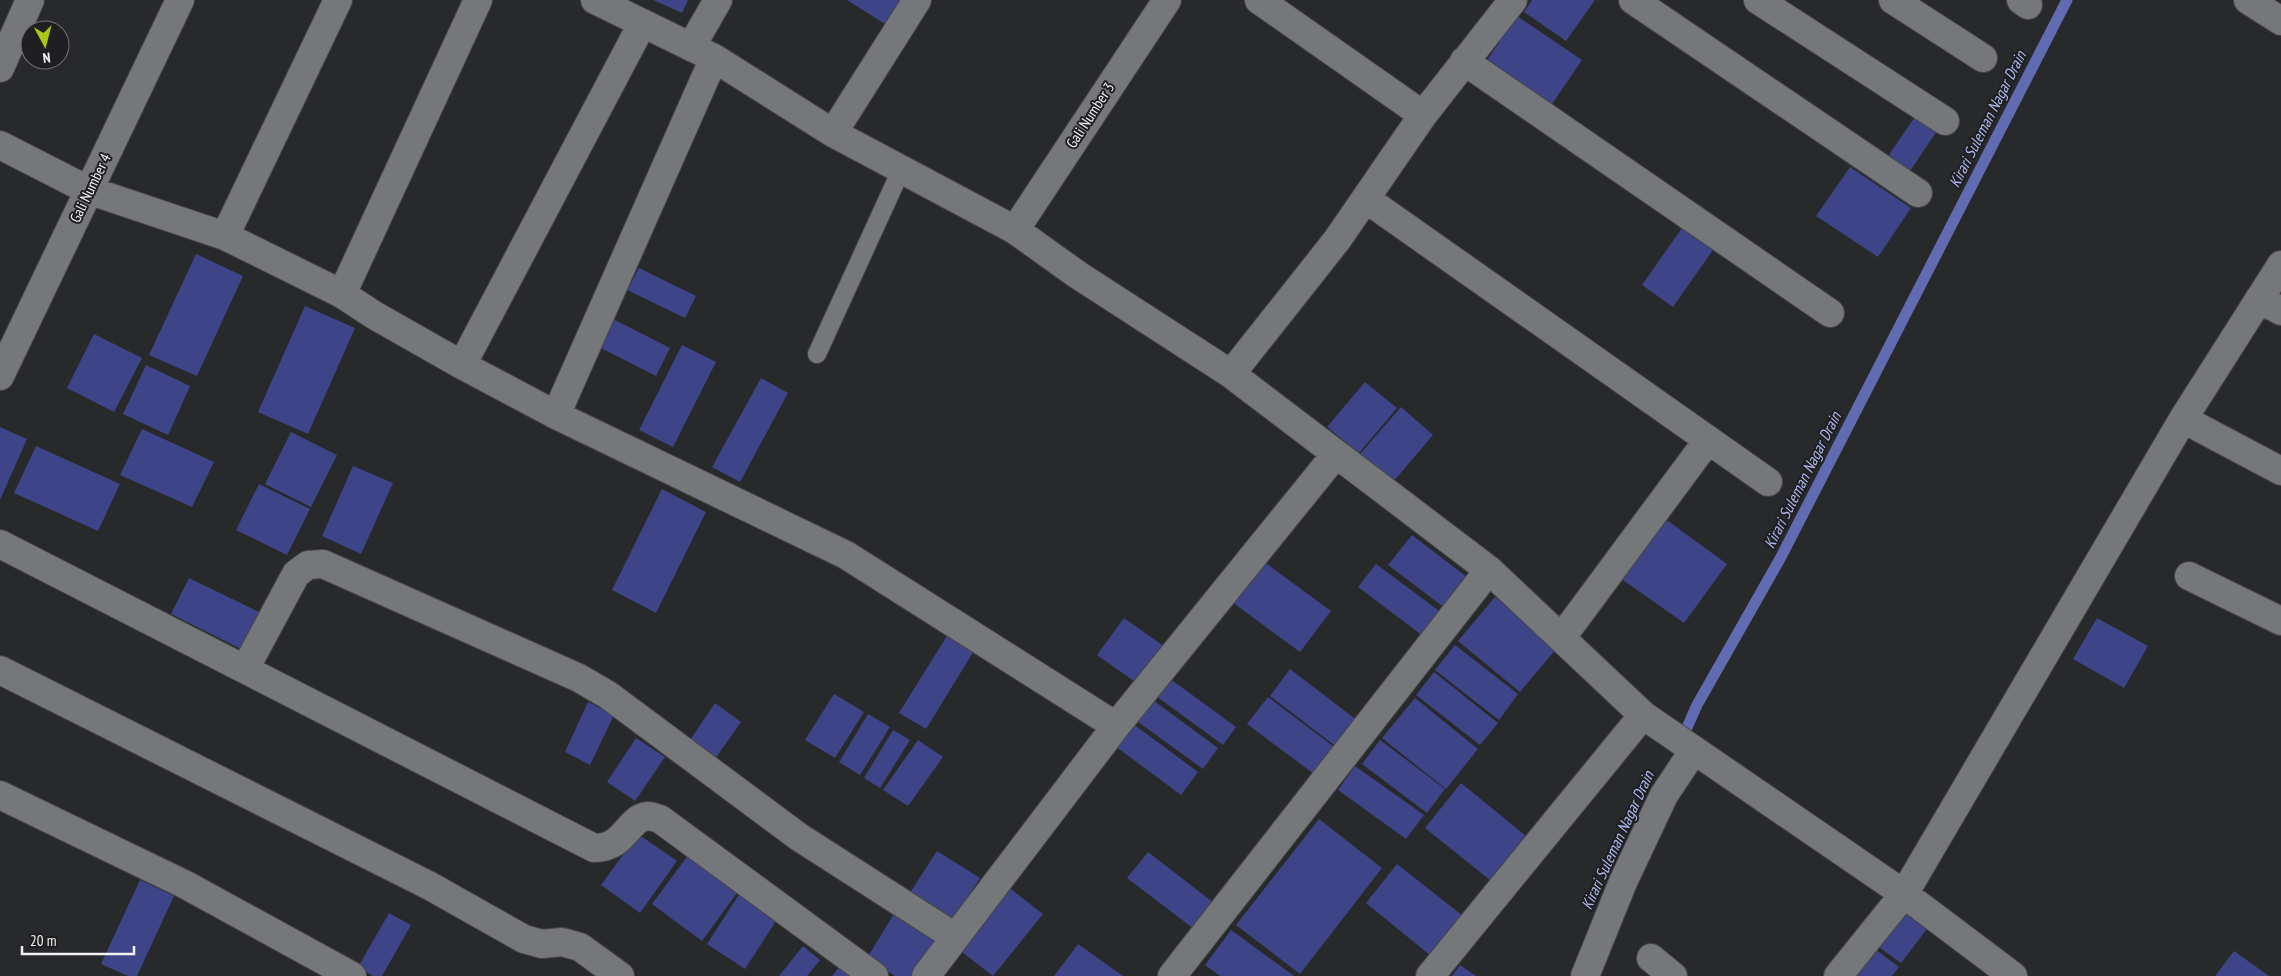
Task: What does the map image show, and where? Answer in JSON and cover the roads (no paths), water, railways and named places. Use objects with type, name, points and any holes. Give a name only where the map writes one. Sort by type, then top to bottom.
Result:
[{"type":"street","points":[[0,68],[30,0]]},
{"type":"street","name":"Gali Number 4","points":[[0,376],[180,0]]},
{"type":"street","points":[[225,236],[338,0]]},
{"type":"street","points":[[342,294],[478,0]]},
{"type":"street","points":[[595,0],[702,52],[833,133],[902,168],[1015,230],[1078,275],[1231,374],[1489,570],[1643,715],[1904,894],[2013,976]]},
{"type":"street","points":[[556,415],[702,52],[718,0]]},
{"type":"street","points":[[833,133],[917,0]]},
{"type":"street","name":"Gali Number 3","points":[[1015,230],[1167,0]]},
{"type":"street","points":[[1259,0],[1424,116]]},
{"type":"street","points":[[1231,374],[1337,240],[1464,61],[1513,0]]},
{"type":"street","points":[[1633,0],[1918,193]]},
{"type":"street","points":[[1758,0],[1944,121]]},
{"type":"street","points":[[1893,0],[1983,58]]},
{"type":"street","points":[[2248,0],[2281,21]]},
{"type":"street","points":[[462,365],[642,24]]},
{"type":"street","points":[[1464,61],[1830,313]]},
{"type":"street","points":[[0,145],[88,190],[225,236],[342,294],[374,315],[462,365],[556,415],[846,555],[1116,726]]},
{"type":"street","points":[[1366,199],[1768,482]]},
{"type":"street","points":[[1838,976],[1904,894],[2183,419],[2270,305],[2281,265]]},
{"type":"street","points":[[2183,419],[2281,471]]},
{"type":"street","points":[[1562,637],[1708,440]]},
{"type":"street","points":[[926,976],[1116,726],[1336,454]]},
{"type":"street","points":[[0,544],[594,848],[612,846],[637,820],[648,816],[660,819],[874,976]]},
{"type":"street","points":[[245,669],[296,574],[308,566],[322,564],[579,678],[608,695],[799,837],[955,937]]},
{"type":"street","points":[[1172,976],[1489,570]]},
{"type":"street","points":[[2189,576],[2281,621]]},
{"type":"street","points":[[0,670],[430,886],[524,939],[542,944],[562,942],[580,947],[620,976]]},
{"type":"street","points":[[1430,976],[1643,715]]},
{"type":"street","points":[[1584,976],[1664,795],[1683,743]]},
{"type":"street","points":[[0,795],[186,885],[352,976]]},
{"type":"street","points":[[1651,958],[1673,976]]},
{"type":"lane","points":[[816,354],[902,168]]},
{"type":"waterway","name":"Kirari Suleman Nagar Drain","points":[[1681,741],[1697,705],[1781,557],[2067,0]]}]
